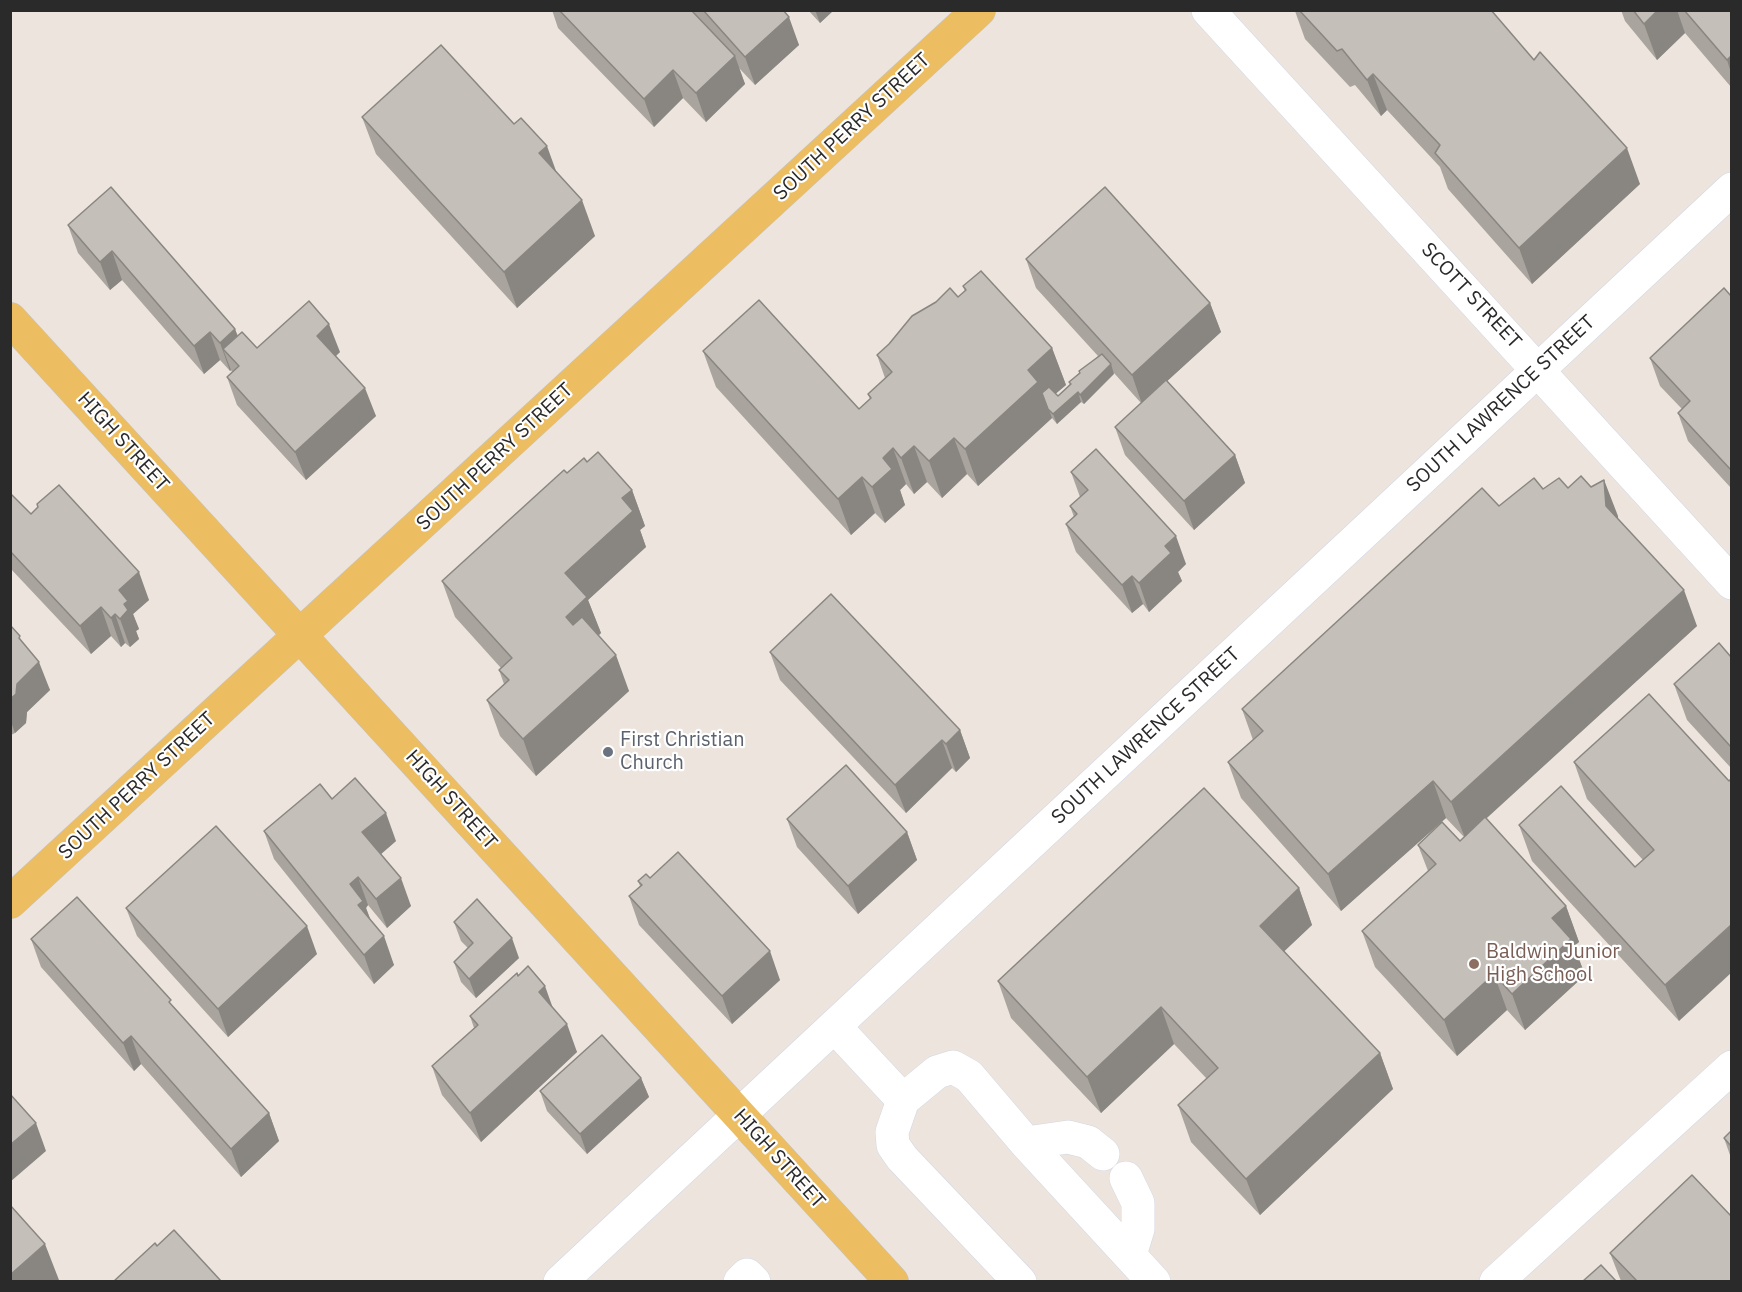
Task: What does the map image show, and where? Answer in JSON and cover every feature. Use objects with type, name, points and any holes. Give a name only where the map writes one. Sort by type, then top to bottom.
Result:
[{"type":"main road","name":"SOUTH PERRY STREET","points":[[10,902],[979,10]]},
{"type":"main road","name":"HIGH STREET","points":[[10,319],[892,1281]]},
{"type":"street","name":"SCOTT STREET","points":[[1208,10],[1731,583]]},
{"type":"street","name":"SOUTH LAWRENCE STREET","points":[[560,1281],[740,1116],[1731,189]]},
{"type":"street","points":[[835,1027],[903,1100]]},
{"type":"street","points":[[1020,1281],[902,1158],[893,1145],[892,1132],[903,1100],[937,1072],[952,1067],[969,1076],[1026,1143],[1154,1281]]},
{"type":"street","points":[[1496,1281],[1731,1067]]},
{"type":"street","points":[[1026,1143],[1068,1137],[1088,1142],[1103,1154]]},
{"type":"street","points":[[1126,1178],[1138,1203],[1138,1229],[1130,1256]]},
{"type":"street","points":[[740,1281],[747,1275],[754,1281]]},
{"type":"building","points":[[559,10],[691,10],[735,56],[696,93],[673,70],[644,99]]},
{"type":"building","points":[[703,10],[783,10],[789,17],[745,57]]},
{"type":"building","points":[[1299,10],[1491,10],[1534,60],[1540,52],[1627,148],[1519,248],[1435,153],[1440,145],[1373,74],[1367,80],[1342,49],[1337,51]]},
{"type":"building","points":[[1633,10],[1658,10],[1644,24]]},
{"type":"building","points":[[1684,10],[1731,10],[1731,56],[1727,60]]},
{"type":"building","points":[[441,45],[514,124],[521,118],[547,146],[539,153],[582,200],[504,272],[362,117]]},
{"type":"building","points":[[111,187],[235,329],[220,343],[210,332],[194,346],[112,251],[100,262],[68,225]]},
{"type":"building","points":[[1105,187],[1210,303],[1132,375],[1026,259]]},
{"type":"building","points":[[981,271],[1052,348],[1028,370],[1038,382],[965,449],[954,438],[929,461],[914,446],[901,458],[893,448],[883,458],[892,469],[872,487],[862,477],[838,499],[703,351],[759,300],[859,409],[871,398],[868,394],[892,372],[877,355],[912,316],[936,302],[950,288],[958,297],[966,290],[963,286]]},
{"type":"building","points":[[1724,288],[1731,296],[1731,470],[1678,413],[1690,401],[1650,358]]},
{"type":"building","points":[[309,301],[329,324],[317,336],[365,388],[295,452],[227,377],[239,366],[223,349],[242,332],[257,348]]},
{"type":"building","points":[[1102,354],[1111,364],[1080,395],[1078,392],[1053,414],[1048,409],[1042,393],[1049,387],[1058,396],[1071,384],[1069,382],[1080,373],[1079,371]]},
{"type":"building","points":[[1166,380],[1235,455],[1184,501],[1115,427]]},
{"type":"building","points":[[1096,449],[1176,536],[1165,546],[1171,553],[1139,583],[1132,576],[1122,585],[1066,524],[1077,514],[1070,506],[1088,490],[1071,472]]},
{"type":"building","points":[[598,452],[632,490],[622,498],[633,511],[565,573],[587,597],[566,617],[573,625],[582,617],[616,655],[523,739],[487,700],[509,680],[499,670],[512,658],[442,581],[564,470],[567,473],[584,458],[587,462]]},
{"type":"building","points":[[1581,476],[1591,487],[1604,480],[1606,506],[1684,590],[1451,802],[1433,781],[1328,874],[1228,762],[1263,731],[1242,709],[1482,488],[1499,506],[1534,478],[1543,489],[1559,478],[1568,488]]},
{"type":"building","points":[[59,485],[139,572],[119,590],[128,601],[124,604],[128,610],[120,619],[115,614],[111,618],[101,607],[80,626],[10,551],[10,496],[12,495],[31,514],[38,507],[37,504]]},
{"type":"building","points":[[831,594],[960,730],[946,744],[942,740],[895,785],[770,652]]},
{"type":"building","points":[[10,625],[39,662],[17,684],[16,694],[10,699]]},
{"type":"building","points":[[1719,643],[1731,657],[1731,747],[1674,684]]},
{"type":"building","points":[[1649,694],[1729,781],[1731,779],[1731,925],[1665,985],[1519,825],[1561,786],[1635,867],[1654,850],[1574,762]]},
{"type":"building","points":[[846,765],[907,832],[848,886],[787,819]]},
{"type":"building","points":[[355,778],[386,813],[362,832],[401,878],[376,899],[358,877],[350,884],[363,901],[358,905],[384,936],[364,955],[264,831],[320,784],[332,799]]},
{"type":"building","points":[[1204,788],[1299,888],[1260,926],[1380,1053],[1246,1179],[1178,1105],[1218,1068],[1161,1007],[1087,1077],[998,981]]},
{"type":"building","points":[[1485,817],[1566,906],[1552,918],[1571,939],[1512,994],[1494,974],[1444,1020],[1362,931],[1436,864],[1418,845],[1442,822],[1460,841]]},
{"type":"building","points":[[216,826],[307,926],[218,1009],[126,908]]},
{"type":"building","points":[[678,852],[770,951],[722,996],[629,896],[642,885],[638,881],[646,874],[650,878]]},
{"type":"building","points":[[77,897],[171,1000],[169,1002],[269,1113],[231,1149],[131,1036],[123,1043],[31,939]]},
{"type":"building","points":[[477,899],[512,938],[469,979],[454,962],[473,943],[454,922]]},
{"type":"building","points":[[528,966],[545,986],[539,992],[567,1024],[470,1113],[432,1066],[478,1025],[470,1016],[517,973],[518,976]]},
{"type":"building","points":[[602,1035],[641,1078],[580,1134],[540,1091]]},
{"type":"building","points":[[10,1094],[36,1123],[10,1145]]},
{"type":"building","points":[[1731,1131],[1731,1146],[1724,1138]]},
{"type":"building","points":[[1692,1175],[1731,1216],[1731,1281],[1637,1281],[1610,1253]]},
{"type":"building","points":[[10,1205],[45,1244],[10,1275]]},
{"type":"building","points":[[174,1230],[221,1281],[114,1281],[155,1243],[157,1246]]},
{"type":"building","points":[[1601,1265],[1616,1281],[1583,1281]]},
{"type":"place","name":"First Christian Church","points":[[608,752]]},
{"type":"place","name":"Baldwin Junior High School","points":[[1474,964]]}]
